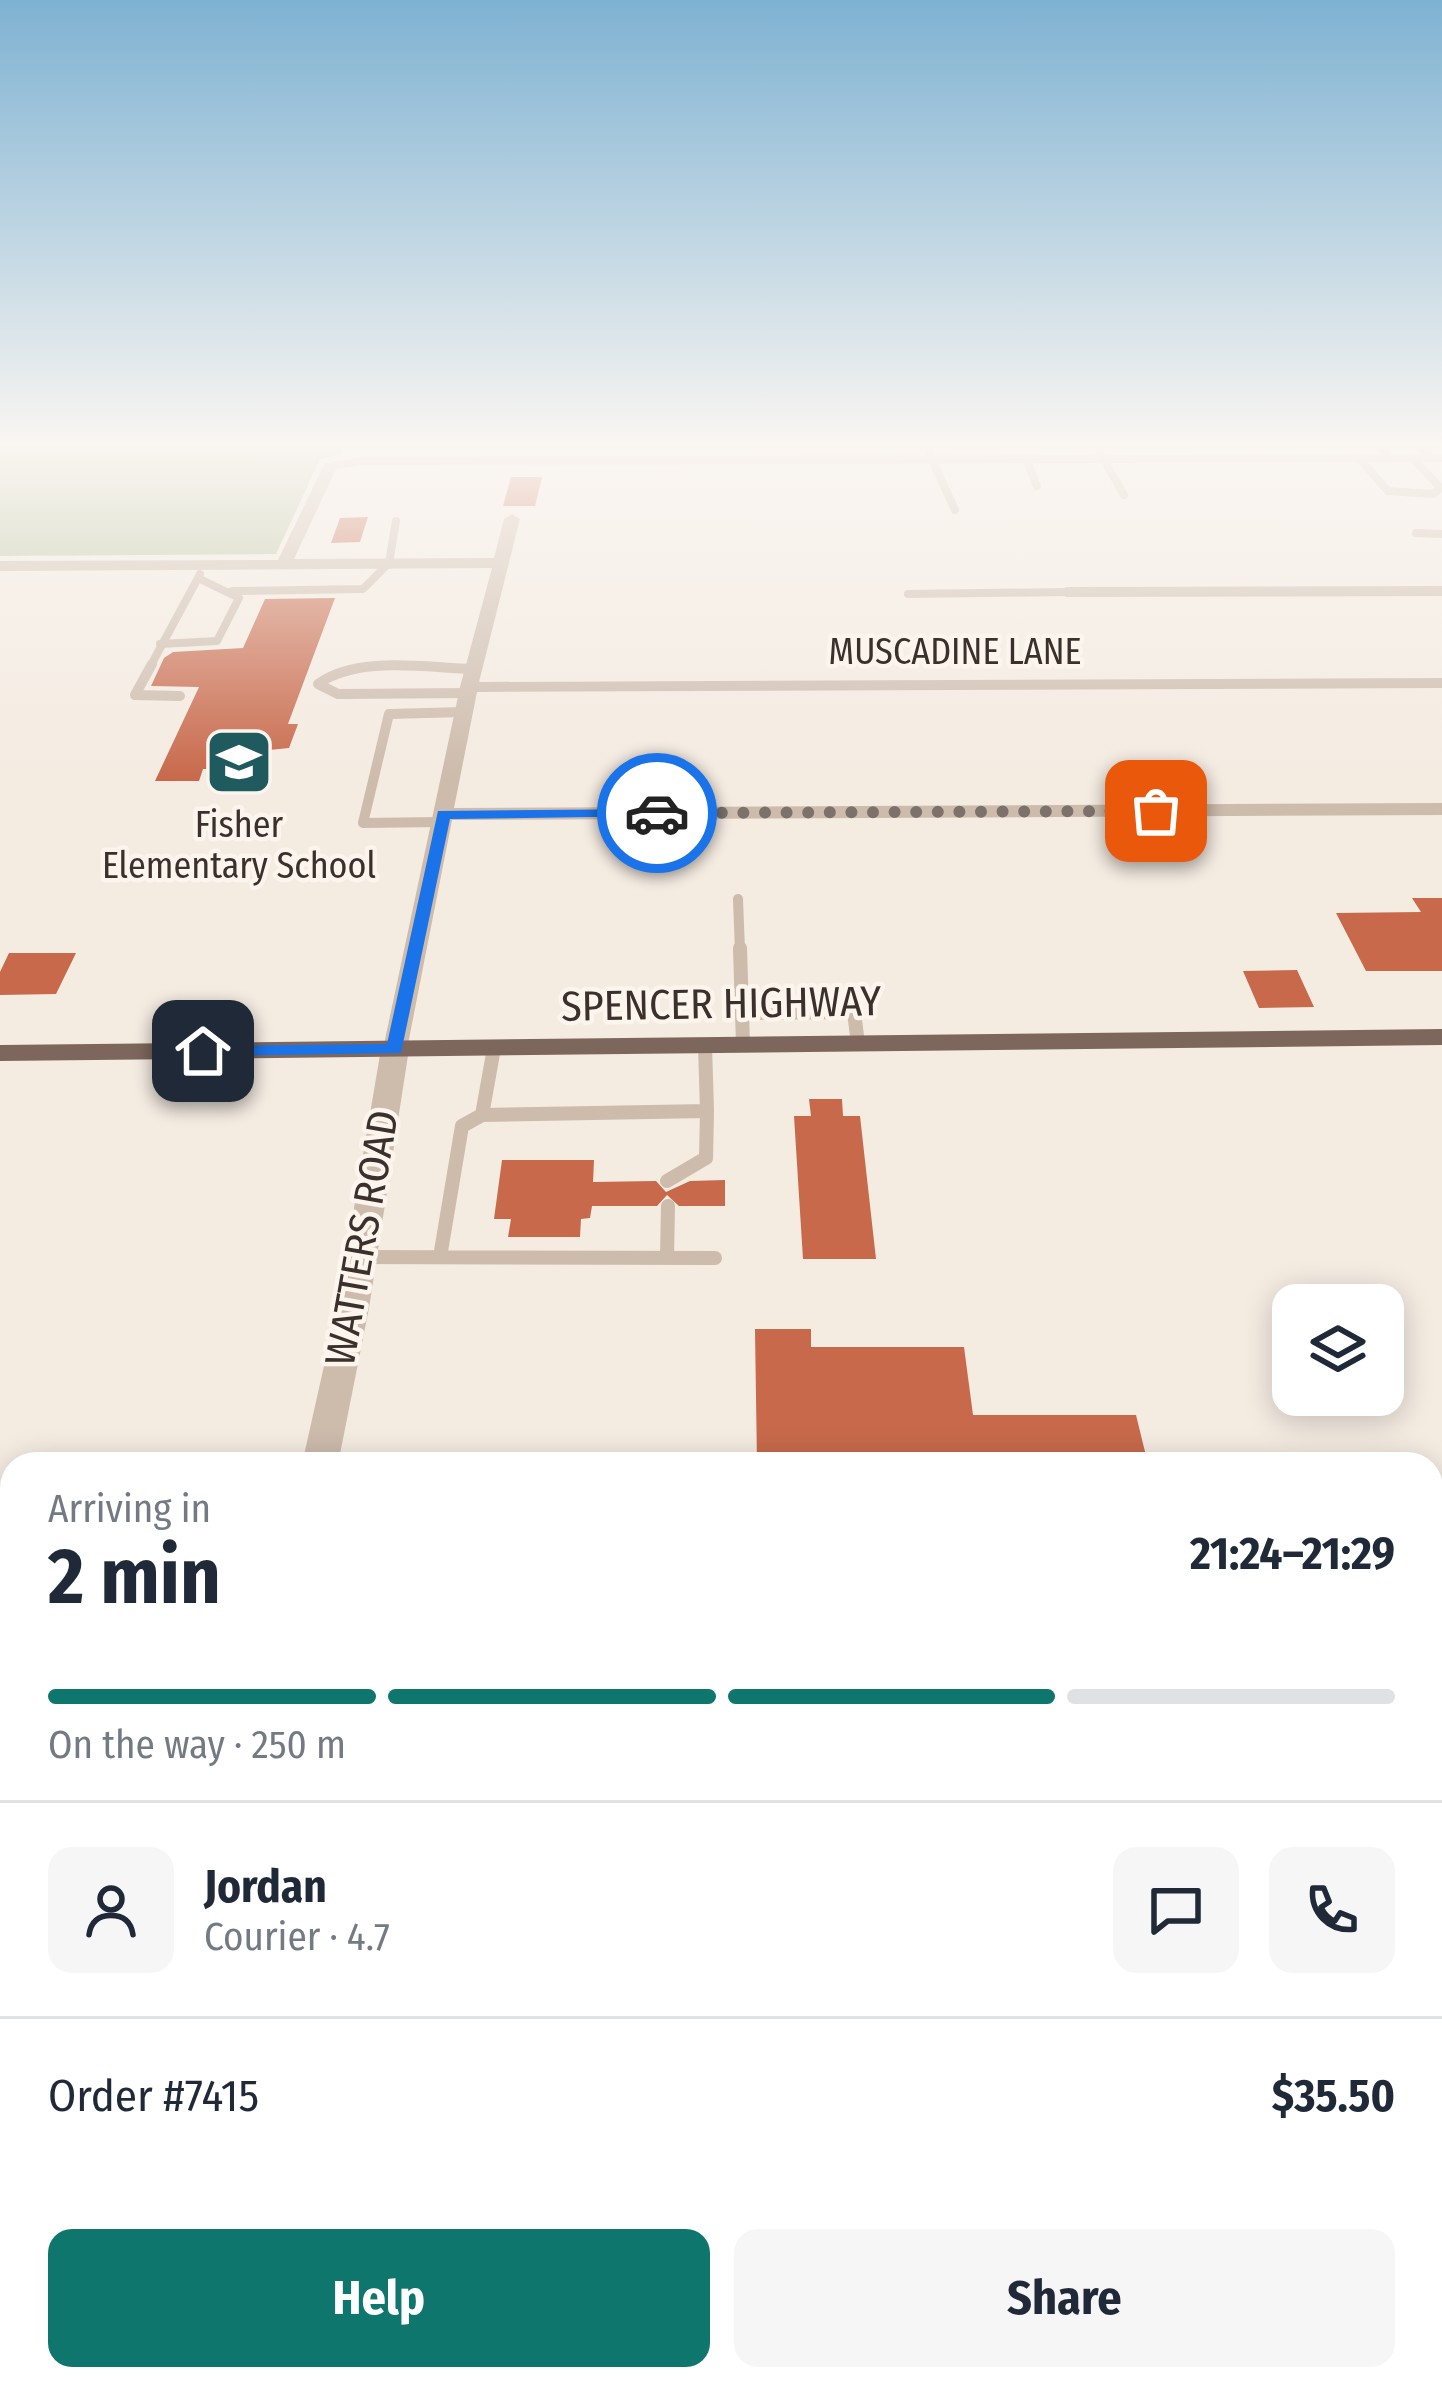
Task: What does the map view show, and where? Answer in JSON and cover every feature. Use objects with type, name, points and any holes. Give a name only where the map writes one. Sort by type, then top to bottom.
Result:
[{"type":"main road","name":"SPENCER HIGHWAY","points":[[0,1053],[1442,1037]]},
{"type":"street","points":[[284,564],[288,555]]},
{"type":"street","name":"WATTERS ROAD","points":[[322,1452],[361,1256],[394,1049],[468,690],[501,555]]},
{"type":"street","points":[[0,566],[201,571],[284,564],[499,562]]},
{"type":"street","points":[[1066,592],[1442,590]]},
{"type":"street","name":"MUSCADINE LANE","points":[[468,690],[1442,683]]},
{"type":"street","points":[[442,818],[1442,809]]},
{"type":"lane","points":[[232,591],[363,589],[389,563],[390,555]]},
{"type":"lane","points":[[160,644],[217,641],[239,598],[201,571],[160,644],[135,695],[179,696]]},
{"type":"lane","points":[[908,594],[1066,592]]},
{"type":"lane","points":[[346,670],[468,690],[338,694],[318,684],[323,676],[346,670]]},
{"type":"lane","points":[[442,818],[363,824],[389,713],[468,690]]},
{"type":"lane","points":[[738,899],[743,1046]]},
{"type":"lane","points":[[794,1012],[797,1045]]},
{"type":"lane","points":[[742,1013],[854,1012],[858,1044]]},
{"type":"lane","points":[[667,1181],[706,1158],[706,1046]]},
{"type":"lane","points":[[482,1115],[494,1048]]},
{"type":"lane","points":[[440,1257],[462,1126],[482,1115],[706,1111]]},
{"type":"lane","points":[[668,1206],[668,1258]]},
{"type":"lane","points":[[361,1256],[716,1258]]},
{"type":"building","points":[[335,598],[288,724],[298,724],[289,748],[238,753],[232,769],[203,769],[199,781],[155,781],[199,687],[151,686],[164,658],[173,652],[243,648],[265,599]]},
{"type":"building","points":[[1412,898],[1442,898],[1442,971],[1366,971],[1336,913],[1421,912]]},
{"type":"building","points":[[9,953],[76,953],[56,994],[0,995],[0,972]]},
{"type":"building","points":[[1297,970],[1314,1007],[1259,1008],[1243,971]]},
{"type":"building","points":[[809,1099],[842,1099],[843,1116],[860,1116],[876,1259],[803,1259],[794,1116],[811,1116]]},
{"type":"building","points":[[502,1160],[594,1160],[593,1182],[656,1181],[666,1192],[690,1181],[725,1180],[725,1206],[679,1206],[667,1195],[657,1206],[592,1206],[590,1218],[581,1219],[580,1237],[508,1237],[511,1219],[494,1219]]},
{"type":"building","points":[[755,1329],[811,1329],[811,1347],[964,1347],[973,1415],[1136,1415],[1145,1452],[757,1452]]},
{"type":"way so far","points":[[657,813],[1156,811]]},
{"type":"place","name":"Fisher Elementary School","points":[[239,762]]},
{"type":"route","points":[[203,1051],[394,1049],[443,814],[657,813]]}]
